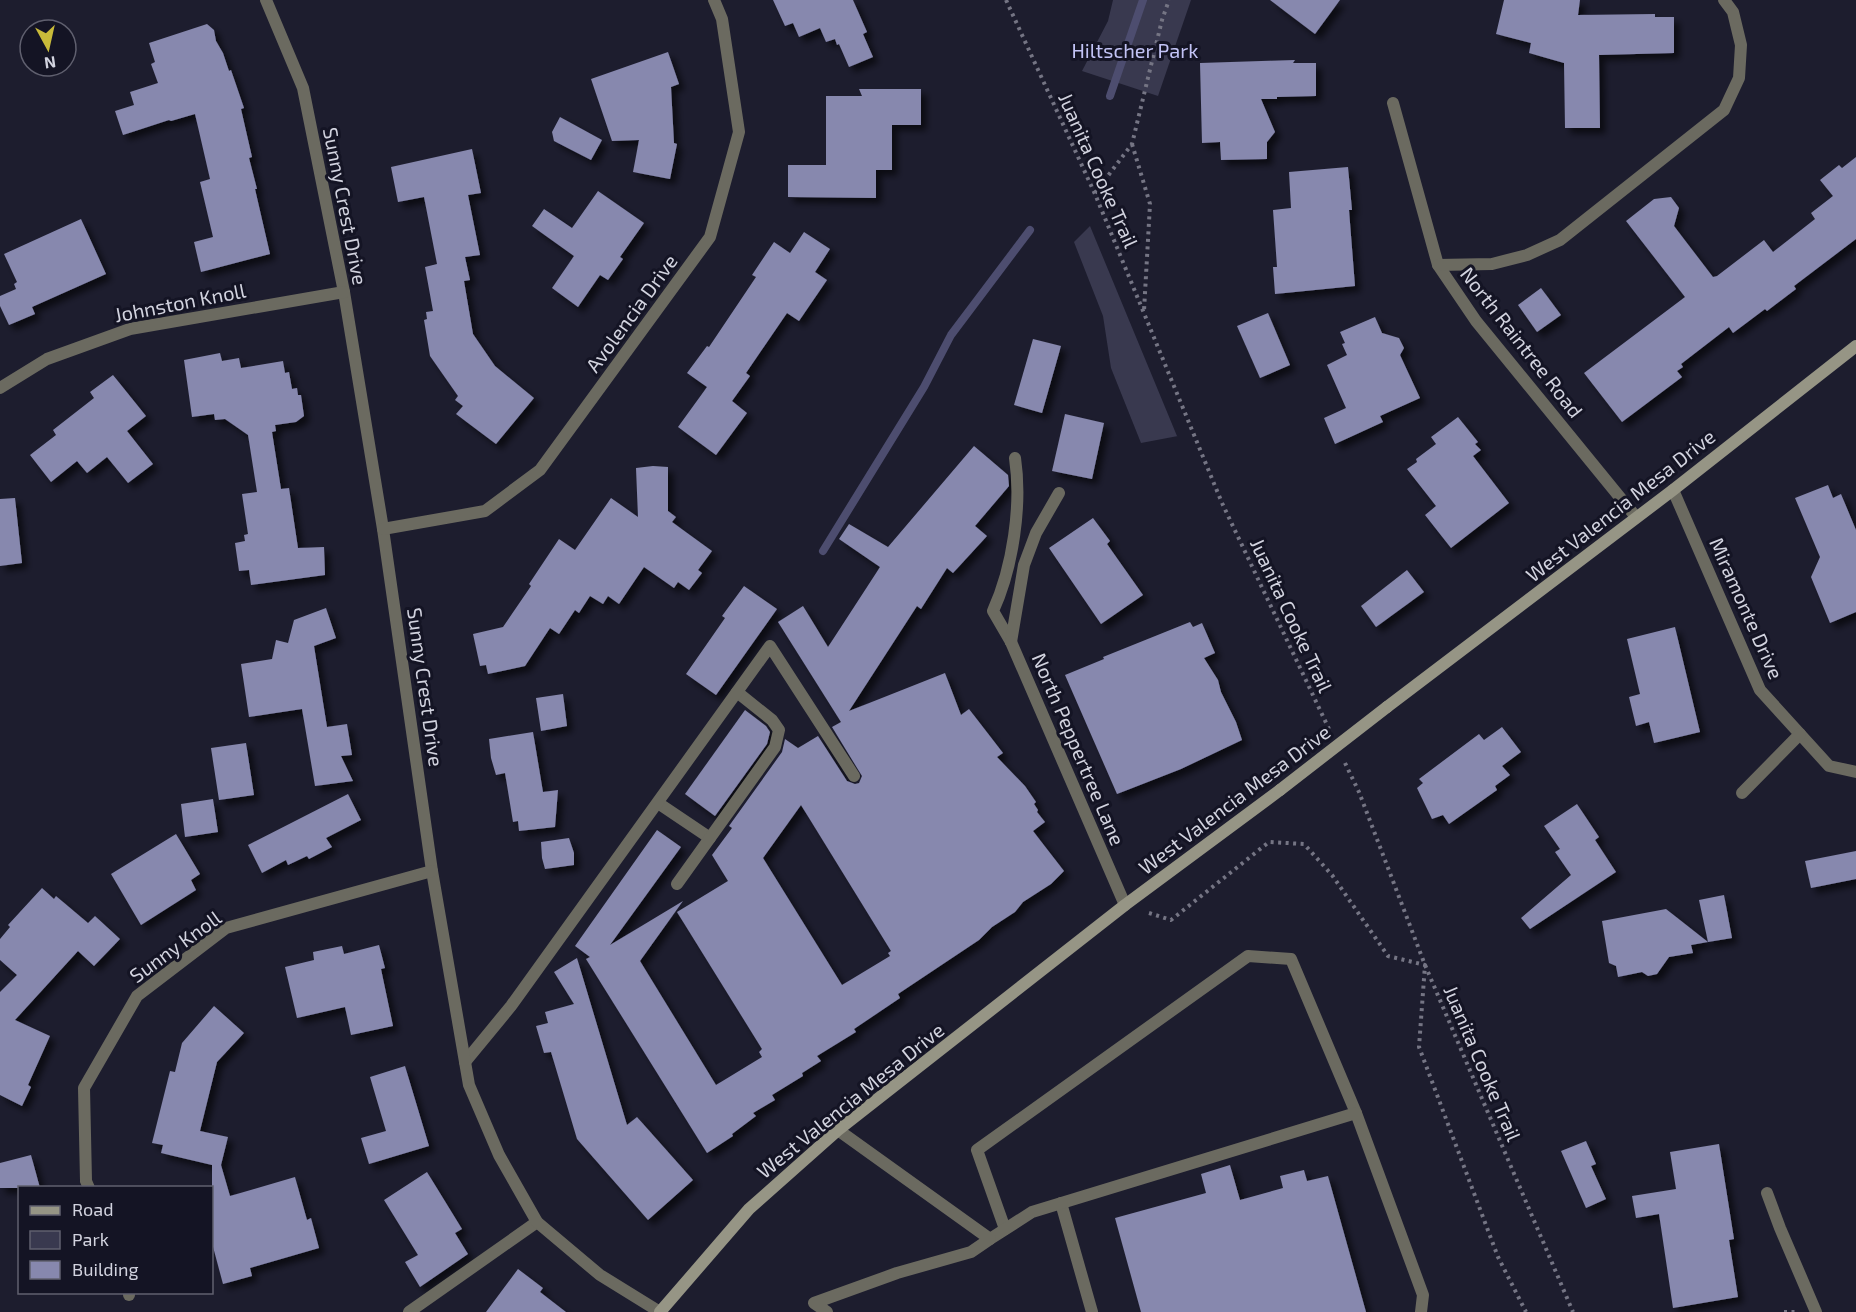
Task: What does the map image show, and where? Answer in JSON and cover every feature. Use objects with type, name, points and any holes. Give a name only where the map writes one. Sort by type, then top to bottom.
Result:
[{"type":"street","name":"Sunny Crest Drive","points":[[266,0],[303,88],[344,292],[384,529],[432,871],[469,1085],[499,1155],[537,1222],[600,1275],[660,1312]]},
{"type":"street","name":"Avolencia Drive","points":[[384,529],[485,511],[540,470],[710,237],[739,132],[722,19],[714,0]]},
{"type":"street","points":[[1438,265],[1492,264],[1527,255],[1560,240],[1724,110],[1739,78],[1741,45],[1733,12],[1724,0]]},
{"type":"street","name":"North Raintree Road","points":[[1394,103],[1438,265],[1476,321],[1636,518]]},
{"type":"street","name":"Johnston Knoll","points":[[0,388],[47,359],[130,328],[344,292]]},
{"type":"street","name":"West Valencia Mesa Drive","points":[[660,1312],[749,1209],[838,1130],[1125,905],[1280,790],[1636,518],[1856,346]]},
{"type":"street","name":"North Peppertree Lane","points":[[1015,458],[1018,480],[1015,522],[1003,588],[993,611],[1011,642],[1125,905]]},
{"type":"street","name":"Miramonte Drive","points":[[1672,490],[1760,690],[1828,766],[1856,772]]},
{"type":"street","points":[[1011,642],[1024,565],[1036,533],[1059,493]]},
{"type":"street","points":[[465,1062],[512,1006],[770,646],[854,776]]},
{"type":"street","points":[[677,884],[775,747],[779,730],[772,720],[737,692]]},
{"type":"street","points":[[1742,793],[1800,734]]},
{"type":"street","points":[[658,802],[710,837]]},
{"type":"street","name":"Sunny Knoll","points":[[88,1186],[86,1181],[84,1088],[137,996],[226,928],[432,871]]},
{"type":"street","points":[[1005,1229],[977,1150],[1248,956],[1291,959],[1356,1113],[1423,1295],[1421,1312]]},
{"type":"street","points":[[827,1312],[814,1303],[897,1273],[971,1252],[1032,1212],[1356,1113]]},
{"type":"street","points":[[838,1130],[990,1239]]},
{"type":"street","points":[[1767,1193],[1816,1312]]},
{"type":"street","points":[[1061,1203],[1092,1312]]},
{"type":"street","points":[[409,1312],[537,1222]]},
{"type":"path","name":"Juanita Cooke Trail","points":[[1006,0],[1095,194],[1222,503],[1334,739]]},
{"type":"path","points":[[1095,194],[1132,144],[1162,20],[1169,0]]},
{"type":"path","points":[[1132,144],[1150,204],[1143,312]]},
{"type":"path","name":"Juanita Cooke Trail","points":[[1344,760],[1359,792],[1425,965],[1573,1312]]},
{"type":"path","points":[[1125,905],[1171,920],[1269,842],[1304,844],[1332,875],[1388,956],[1425,965],[1419,1047],[1498,1257],[1526,1312]]},
{"type":"green space","name":"Hiltscher Park","points":[[1113,0],[1191,0],[1158,96],[1082,71],[1108,21]]},
{"type":"green space","points":[[1090,226],[1178,436],[1141,443],[1111,368],[1103,316],[1074,242]]},
{"type":"building","points":[[773,0],[853,0],[867,32],[863,34],[873,57],[849,67],[835,39],[826,42],[820,28],[799,37],[793,23],[785,26]]},
{"type":"building","points":[[1270,0],[1340,0],[1315,34]]},
{"type":"building","points":[[1504,0],[1580,0],[1578,15],[1655,14],[1655,17],[1674,17],[1674,53],[1599,55],[1600,128],[1565,128],[1564,63],[1529,53],[1531,43],[1496,34]]},
{"type":"building","points":[[207,24],[214,30],[216,41],[229,71],[231,70],[244,108],[241,109],[252,157],[249,158],[270,254],[201,272],[194,242],[213,237],[200,182],[210,179],[195,114],[123,135],[115,111],[134,105],[130,92],[158,83],[151,64],[155,62],[149,43]]},
{"type":"building","points":[[668,52],[679,84],[671,87],[674,143],[677,144],[670,179],[633,172],[639,140],[612,141],[591,79]]},
{"type":"building","points":[[1295,60],[1293,63],[1316,63],[1316,96],[1261,99],[1275,132],[1267,142],[1267,159],[1221,160],[1220,142],[1202,143],[1200,63]]},
{"type":"building","points":[[859,89],[921,89],[921,125],[892,125],[892,170],[876,170],[876,198],[788,197],[788,165],[826,165],[826,96],[862,96]]},
{"type":"building","points":[[560,117],[602,140],[591,160],[554,141],[552,132]]},
{"type":"building","points":[[472,149],[481,193],[468,195],[480,255],[465,257],[470,280],[464,281],[473,334],[495,366],[534,398],[496,444],[456,414],[463,406],[455,400],[458,396],[430,356],[424,320],[427,319],[426,312],[433,311],[425,267],[437,264],[424,197],[398,202],[391,167]]},
{"type":"building","points":[[1856,157],[1856,239],[1794,286],[1796,289],[1767,311],[1765,309],[1733,333],[1729,327],[1681,364],[1683,367],[1677,371],[1682,377],[1622,422],[1584,373],[1685,297],[1626,221],[1654,199],[1671,197],[1679,208],[1674,226],[1713,277],[1717,276],[1764,240],[1773,252],[1815,219],[1811,213],[1833,196],[1820,180],[1839,165],[1842,168]]},
{"type":"building","points":[[1348,167],[1355,286],[1275,294],[1273,267],[1277,267],[1273,210],[1291,208],[1289,172]]},
{"type":"building","points":[[598,191],[644,223],[620,257],[623,259],[608,280],[600,275],[578,307],[552,288],[574,256],[532,226],[544,209],[572,228]]},
{"type":"building","points":[[81,219],[106,274],[32,307],[35,314],[9,325],[0,306],[0,296],[16,289],[14,284],[17,282],[4,254]]},
{"type":"building","points":[[804,232],[830,249],[815,272],[827,280],[799,321],[787,313],[746,373],[750,376],[732,401],[747,413],[716,455],[678,427],[707,387],[687,373],[707,346],[709,347],[756,277],[752,275],[774,242],[790,253]]},
{"type":"building","points":[[1541,288],[1561,315],[1537,332],[1518,305]]},
{"type":"building","points":[[1268,313],[1290,365],[1260,378],[1237,326]]},
{"type":"building","points":[[1375,317],[1382,333],[1399,338],[1404,348],[1400,355],[1420,398],[1380,416],[1383,422],[1335,444],[1324,418],[1346,408],[1327,365],[1347,355],[1340,332]]},
{"type":"building","points":[[1033,339],[1061,346],[1042,413],[1014,405]]},
{"type":"building","points":[[220,353],[222,361],[239,358],[241,368],[283,361],[285,373],[289,372],[292,389],[297,388],[298,395],[301,395],[304,416],[296,422],[275,425],[276,431],[272,432],[281,489],[289,488],[298,548],[324,547],[325,575],[251,585],[249,570],[239,571],[235,543],[245,541],[244,535],[248,534],[242,494],[257,492],[248,435],[225,419],[215,420],[214,414],[192,417],[184,360]]},
{"type":"building","points":[[113,375],[146,416],[127,431],[153,464],[128,483],[107,457],[87,473],[77,461],[51,482],[30,455],[56,435],[53,430],[94,398],[90,392]]},
{"type":"building","points":[[1065,414],[1104,423],[1092,479],[1052,471]]},
{"type":"building","points":[[1458,417],[1478,442],[1475,444],[1481,450],[1473,456],[1509,503],[1451,548],[1425,515],[1436,506],[1407,469],[1436,444],[1431,437]]},
{"type":"building","points":[[974,446],[1008,475],[1009,486],[975,526],[987,536],[953,573],[947,568],[921,609],[917,606],[849,711],[945,673],[961,715],[969,709],[1003,753],[997,757],[1025,786],[1036,802],[1034,804],[1037,812],[1045,822],[1033,831],[1064,871],[1051,884],[1023,902],[1015,912],[992,927],[979,940],[898,994],[900,998],[854,1029],[856,1032],[817,1056],[821,1061],[802,1073],[803,1076],[772,1095],[775,1100],[753,1113],[756,1116],[732,1134],[733,1136],[707,1153],[586,959],[590,957],[575,946],[657,830],[681,847],[610,945],[683,901],[640,961],[716,1085],[762,1057],[759,1052],[762,1049],[677,912],[728,881],[712,855],[732,828],[729,826],[782,752],[785,739],[798,748],[818,736],[847,781],[859,783],[862,776],[832,727],[841,722],[778,622],[803,606],[828,647],[880,567],[839,539],[849,524],[888,547]],"holes":[[[801,805],[891,951],[888,953],[890,956],[842,985],[763,858]]]},
{"type":"building","points":[[668,467],[668,511],[676,517],[672,522],[712,551],[698,570],[702,573],[689,590],[678,582],[674,588],[644,567],[619,604],[608,596],[603,604],[590,596],[579,613],[575,610],[559,634],[550,628],[525,666],[488,674],[486,665],[480,666],[473,634],[503,627],[559,539],[575,550],[611,498],[638,517],[636,468]]},
{"type":"building","points":[[1828,485],[1833,498],[1841,494],[1856,530],[1856,612],[1830,623],[1811,577],[1820,557],[1795,498]]},
{"type":"building","points":[[15,498],[22,563],[0,566],[0,499]]},
{"type":"building","points":[[1093,518],[1110,541],[1107,544],[1143,595],[1101,624],[1049,548]]},
{"type":"building","points":[[1407,570],[1424,592],[1376,627],[1361,606]]},
{"type":"building","points":[[744,586],[777,609],[716,695],[686,674],[725,618],[722,616]]},
{"type":"building","points":[[326,608],[336,638],[314,646],[327,727],[347,724],[352,755],[341,756],[353,781],[315,786],[302,709],[249,717],[241,664],[272,659],[276,640],[288,643],[294,620]]},
{"type":"building","points":[[1190,622],[1193,627],[1202,623],[1215,653],[1204,658],[1218,680],[1242,740],[1181,769],[1117,794],[1065,675]]},
{"type":"building","points":[[1675,627],[1700,732],[1654,743],[1649,722],[1636,726],[1629,697],[1640,694],[1627,639]]},
{"type":"building","points":[[563,694],[567,726],[541,731],[536,698]]},
{"type":"building","points":[[745,710],[766,726],[770,732],[767,744],[715,816],[685,794]]},
{"type":"building","points":[[1502,727],[1521,752],[1502,766],[1510,775],[1495,786],[1497,790],[1449,824],[1443,815],[1432,819],[1417,788],[1423,783],[1419,779],[1479,734],[1484,740]]},
{"type":"building","points":[[533,732],[543,792],[558,790],[555,827],[519,831],[518,821],[513,822],[505,773],[496,775],[489,739]]},
{"type":"building","points":[[246,743],[254,795],[219,800],[211,748]]},
{"type":"building","points":[[348,794],[361,820],[326,838],[332,847],[309,859],[307,856],[288,865],[286,860],[262,873],[248,845]]},
{"type":"building","points":[[213,799],[218,832],[185,837],[181,804]]},
{"type":"building","points":[[1577,804],[1599,837],[1595,840],[1616,872],[1530,929],[1521,918],[1571,875],[1555,852],[1560,849],[1544,826]]},
{"type":"building","points":[[176,834],[200,874],[191,880],[196,890],[141,925],[111,874]]},
{"type":"building","points":[[569,838],[574,853],[574,865],[545,869],[541,842]]},
{"type":"building","points":[[1856,851],[1856,879],[1811,888],[1805,861]]},
{"type":"building","points":[[42,888],[54,899],[56,896],[88,923],[95,916],[120,939],[94,966],[78,951],[15,1020],[50,1036],[28,1085],[31,1087],[22,1106],[0,1095],[0,992],[17,975],[0,960],[0,939],[10,927],[8,925]]},
{"type":"building","points":[[1724,895],[1732,938],[1708,942],[1699,900]]},
{"type":"building","points":[[1666,909],[1708,942],[1691,945],[1693,953],[1669,957],[1657,974],[1648,976],[1642,972],[1618,977],[1616,966],[1609,963],[1602,921]]},
{"type":"building","points":[[379,945],[385,968],[381,969],[393,1026],[351,1035],[345,1007],[297,1018],[285,967],[314,960],[313,952],[342,946],[344,954]]},
{"type":"building","points":[[577,958],[627,1125],[637,1117],[693,1180],[648,1220],[577,1139],[551,1052],[544,1053],[536,1026],[548,1023],[545,1012],[574,1004],[554,972]]},
{"type":"building","points":[[214,1006],[244,1033],[217,1062],[200,1131],[228,1137],[221,1165],[230,1196],[295,1177],[307,1220],[311,1218],[319,1248],[250,1268],[252,1276],[223,1284],[213,1247],[212,1165],[161,1153],[163,1145],[152,1143],[170,1071],[175,1072],[182,1043]]},
{"type":"building","points":[[405,1066],[429,1146],[369,1164],[361,1138],[386,1131],[370,1077]]},
{"type":"building","points":[[1586,1141],[1596,1164],[1591,1166],[1606,1199],[1586,1208],[1561,1151]]},
{"type":"building","points":[[1719,1144],[1734,1239],[1729,1240],[1738,1297],[1673,1308],[1659,1214],[1636,1218],[1632,1196],[1676,1189],[1670,1152]]},
{"type":"building","points":[[31,1155],[39,1186],[0,1188],[0,1163]]},
{"type":"building","points":[[1230,1165],[1240,1200],[1283,1188],[1280,1176],[1304,1170],[1307,1181],[1328,1176],[1366,1312],[1141,1312],[1115,1218],[1206,1193],[1201,1174]]},
{"type":"building","points":[[427,1172],[462,1229],[455,1233],[468,1254],[420,1287],[405,1262],[418,1255],[384,1200]]},
{"type":"building","points":[[518,1269],[543,1288],[540,1292],[566,1312],[486,1312]]},
{"type":"waterway","points":[[1110,96],[1143,0]]},
{"type":"waterway","points":[[823,551],[924,387],[951,335],[1030,230]]}]
